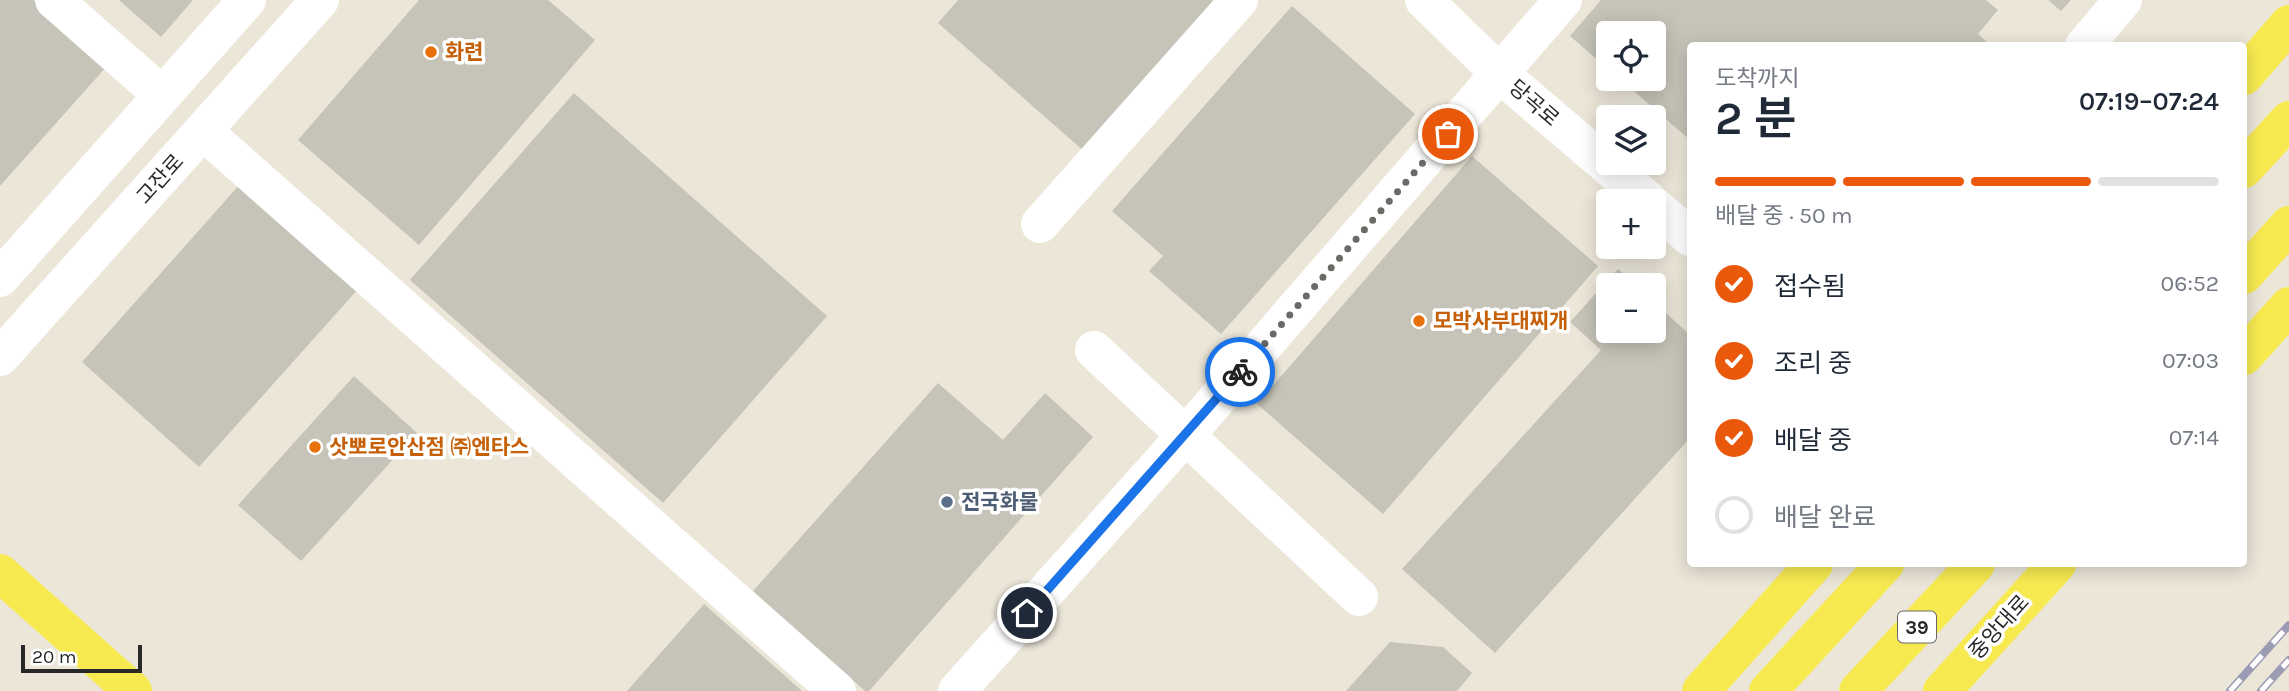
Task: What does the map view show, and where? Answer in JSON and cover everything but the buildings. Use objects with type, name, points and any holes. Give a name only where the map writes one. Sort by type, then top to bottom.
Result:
[{"type":"main road","points":[[2247,73],[2289,24]]},
{"type":"main road","points":[[2247,167],[2289,120]]},
{"type":"main road","points":[[2247,272],[2289,226]]},
{"type":"main road","points":[[2247,353],[2289,306]]},
{"type":"main road","points":[[1701,691],[1811,567]]},
{"type":"main road","points":[[1768,691],[1882,567]]},
{"type":"main road","name":"39","points":[[1858,691],[1973,567]]},
{"type":"main road","name":"중앙대로","points":[[1941,691],[2054,567]]},
{"type":"main road","points":[[0,573],[133,691]]},
{"type":"street","points":[[54,0],[162,95]]},
{"type":"street","points":[[0,278],[247,0]]},
{"type":"street","name":"고잔로","points":[[0,357],[320,0]]},
{"type":"street","points":[[1040,224],[1239,0]]},
{"type":"street","name":"당곡로","points":[[1424,0],[1500,74],[1635,189]]},
{"type":"street","points":[[957,691],[1185,436],[1563,0]]},
{"type":"street","points":[[2087,42],[2123,0]]},
{"type":"street","points":[[203,131],[837,691]]},
{"type":"street","points":[[1666,216],[1687,234]]},
{"type":"street","points":[[1094,350],[1359,597]]},
{"type":"railway","points":[[2230,691],[2289,625]]},
{"type":"railway","points":[[2261,691],[2289,660]]},
{"type":"way so far","points":[[1240,372],[1448,134]]},
{"type":"place","name":"화련","points":[[431,52]]},
{"type":"place","name":"모박사부대찌개","points":[[1419,321]]},
{"type":"place","name":"삿뽀로안산점 ㈜엔타스","points":[[315,447]]},
{"type":"place","name":"전국화물","points":[[947,502]]},
{"type":"route","points":[[1027,613],[1240,372]]}]
